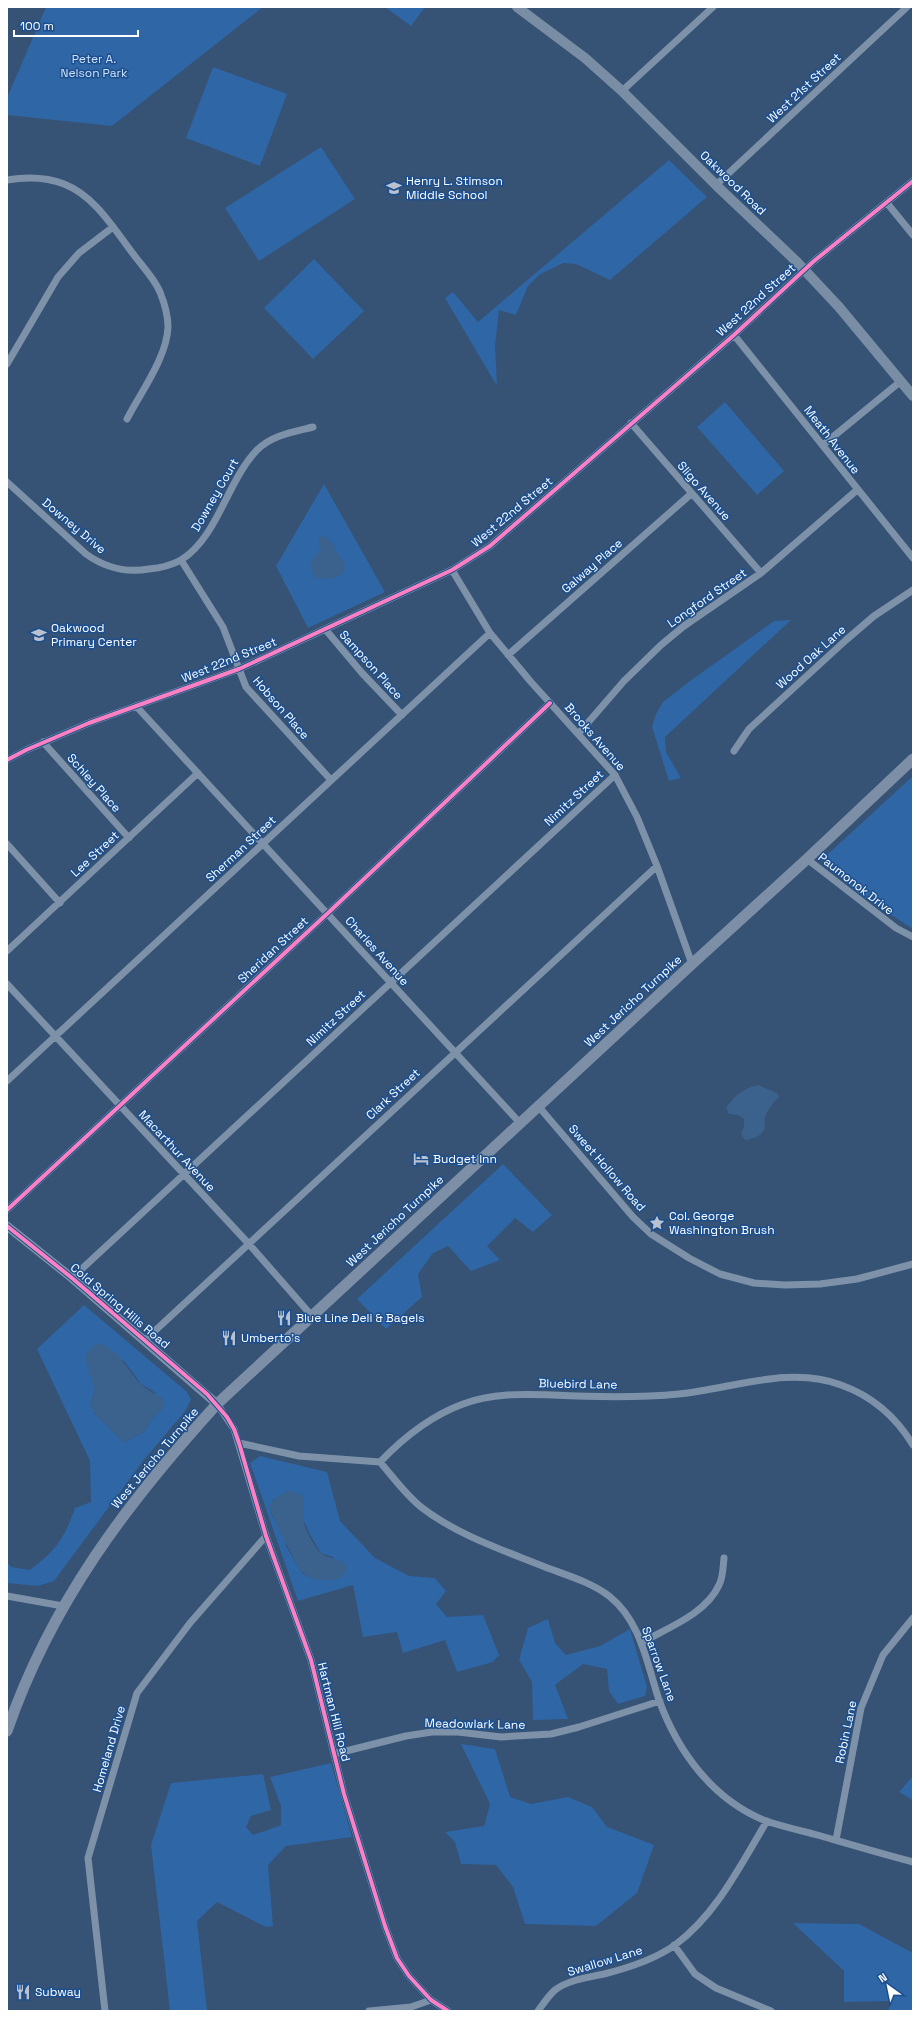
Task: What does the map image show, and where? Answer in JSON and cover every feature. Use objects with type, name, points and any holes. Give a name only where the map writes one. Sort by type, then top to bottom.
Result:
[{"type":"main road","name":"Oakwood Road","points":[[517,7],[585,58],[622,91],[804,270],[839,307],[913,396]]},
{"type":"main road","name":"West Jericho Turnpike","points":[[7,1731],[35,1659],[63,1606],[94,1556],[132,1503],[177,1448],[217,1404],[807,859],[913,759]]},
{"type":"street","points":[[622,91],[713,7]]},
{"type":"street","name":"West 21st Street","points":[[716,185],[908,7]]},
{"type":"street","points":[[7,180],[23,178],[45,179],[64,184],[83,194],[98,209],[160,291],[166,309],[168,327],[165,343],[158,361],[127,418]]},
{"type":"street","name":"West 22nd Street","points":[[7,760],[43,742],[136,706],[239,669],[452,570],[490,546],[734,335],[804,270],[913,181]]},
{"type":"street","points":[[887,203],[913,235]]},
{"type":"street","points":[[7,364],[58,277],[79,253],[112,227]]},
{"type":"street","name":"Meath Avenue","points":[[734,335],[913,558]]},
{"type":"street","points":[[823,445],[901,381]]},
{"type":"street","name":"Sligo Avenue","points":[[631,423],[761,573]]},
{"type":"street","name":"Downey Court","points":[[181,560],[197,546],[207,532],[244,465],[258,449],[273,438],[312,427]]},
{"type":"street","name":"Downey Drive","points":[[7,482],[86,554],[100,564],[122,569],[141,571],[163,567],[181,560]]},
{"type":"street","name":"Longford Street","points":[[579,733],[624,681],[661,645],[684,626],[761,573],[857,490]]},
{"type":"street","name":"Galway Place","points":[[508,655],[691,494]]},
{"type":"street","name":"Hobson Place","points":[[181,560],[223,627],[246,687],[331,780]]},
{"type":"street","name":"Brooks Avenue","points":[[452,570],[490,633],[550,703],[579,733],[615,775],[637,817],[657,866],[692,964]]},
{"type":"street","name":"Wood Oak Lane","points":[[734,751],[748,729],[846,640],[874,616],[913,590]]},
{"type":"street","name":"Sampson Place","points":[[325,629],[362,673],[402,716]]},
{"type":"street","name":"Sherman Street","points":[[7,1081],[490,633]]},
{"type":"street","name":"Sheridan Street","points":[[7,1210],[328,913],[550,703]]},
{"type":"street","name":"Charles Avenue","points":[[136,706],[520,1123]]},
{"type":"street","name":"Schley Place","points":[[43,742],[129,838]]},
{"type":"street","name":"Lee Street","points":[[7,950],[60,903],[198,773]]},
{"type":"street","name":"Nimitz Street","points":[[72,1278],[615,775]]},
{"type":"street","points":[[7,844],[60,903]]},
{"type":"street","name":"Paumonok Drive","points":[[807,859],[896,928],[913,937]]},
{"type":"street","name":"Clark Street","points":[[144,1340],[657,866]]},
{"type":"street","name":"Macarthur Avenue","points":[[7,984],[248,1243],[312,1316]]},
{"type":"street","name":"Sweet Hollow Road","points":[[538,1107],[633,1217],[651,1234],[689,1258],[720,1274],[754,1283],[785,1285],[820,1284],[857,1279],[913,1264]]},
{"type":"street","name":"Cold Spring Hills Road","points":[[7,1226],[72,1278],[217,1404]]},
{"type":"street","name":"Bluebird Lane","points":[[380,1462],[416,1429],[439,1415],[464,1404],[488,1398],[519,1393],[605,1396],[678,1394],[763,1380],[794,1378],[815,1379],[840,1384],[866,1397],[882,1408],[896,1421],[913,1446]]},
{"type":"street","name":"Hartman Hill Road","points":[[217,1404],[234,1429],[266,1536],[311,1660],[354,1829],[385,1926],[398,1958],[409,1976],[431,2000],[448,2011]]},
{"type":"street","points":[[239,1443],[253,1444],[299,1456],[380,1462]]},
{"type":"street","name":"Sparrow Lane","points":[[380,1462],[405,1492],[436,1518],[475,1538],[590,1585],[607,1595],[620,1606],[627,1615],[641,1643],[660,1701],[679,1743],[704,1778],[740,1808],[766,1821],[913,1862]]},
{"type":"street","name":"Homeland Drive","points":[[106,2011],[88,1858],[137,1693],[190,1623],[266,1536]]},
{"type":"street","points":[[641,1643],[693,1614],[709,1601],[720,1584],[724,1558]]},
{"type":"street","points":[[7,1596],[63,1606]]},
{"type":"street","name":"Robin Lane","points":[[836,1840],[861,1708],[883,1655],[913,1618]]},
{"type":"street","name":"Meadowlark Lane","points":[[334,1754],[432,1732],[458,1732],[501,1737],[551,1734],[579,1727],[660,1701]]},
{"type":"street","name":"Swallow Lane","points":[[538,2011],[556,1990],[574,1981],[630,1966],[649,1959],[674,1945],[690,1932],[722,1895],[766,1821]]},
{"type":"street","points":[[674,1945],[695,1974],[716,1988],[771,2011]]},
{"type":"street","points":[[369,2011],[411,2009],[431,2000]]},
{"type":"green space","name":"Peter A. Nelson Park","points":[[46,7],[263,7],[112,126],[7,115],[7,98]]},
{"type":"green space","points":[[385,7],[425,7],[411,26]]},
{"type":"green space","points":[[213,67],[287,94],[260,166],[186,138]]},
{"type":"green space","points":[[321,147],[355,199],[259,261],[225,208]]},
{"type":"green space","points":[[669,160],[707,197],[610,280],[576,264],[563,263],[539,275],[528,286],[516,315],[499,310],[495,346],[497,386],[445,298],[453,292],[478,322]]},
{"type":"green space","points":[[314,259],[364,311],[313,359],[264,308]]},
{"type":"green space","points":[[725,402],[784,471],[757,495],[697,427]]},
{"type":"green space","points":[[324,484],[385,592],[308,628],[276,566]]},
{"type":"green space","points":[[791,620],[665,737],[666,752],[681,778],[669,781],[652,727],[656,714],[663,702],[774,621]]},
{"type":"green space","points":[[913,776],[913,929],[862,896],[827,866],[828,854]]},
{"type":"green space","points":[[503,1164],[552,1215],[533,1232],[515,1218],[487,1246],[500,1260],[471,1271],[448,1246],[433,1253],[418,1274],[422,1297],[386,1329],[357,1299]]},
{"type":"green space","points":[[84,1305],[186,1391],[191,1399],[186,1410],[143,1461],[54,1581],[38,1586],[7,1583],[7,1562],[11,1567],[30,1570],[53,1550],[63,1536],[75,1508],[91,1502],[90,1461],[37,1349]],"holes":[[[91,1348],[124,1361],[141,1384],[154,1392],[164,1406],[150,1421],[144,1432],[124,1442],[95,1414],[92,1398],[95,1391],[88,1354]]]},
{"type":"green space","points":[[260,1456],[327,1472],[340,1521],[375,1558],[409,1576],[435,1578],[446,1591],[436,1604],[447,1617],[483,1615],[499,1655],[493,1662],[457,1672],[445,1640],[403,1653],[397,1632],[363,1637],[353,1585],[298,1601],[250,1463]],"holes":[[[289,1491],[303,1498],[303,1519],[310,1535],[321,1553],[333,1557],[330,1580],[311,1578],[302,1573],[286,1546],[285,1540],[271,1513],[272,1501]]]},
{"type":"green space","points":[[548,1619],[555,1643],[566,1655],[600,1646],[630,1629],[647,1687],[645,1696],[618,1704],[609,1691],[607,1669],[583,1664],[555,1685],[568,1719],[533,1720],[532,1682],[519,1660],[528,1628]]},
{"type":"green space","points":[[461,1744],[495,1749],[510,1797],[531,1804],[568,1797],[592,1807],[607,1827],[654,1845],[637,1893],[596,1926],[525,1924],[513,1887],[496,1865],[461,1864],[455,1842],[445,1832],[484,1826],[490,1804]]},
{"type":"green space","points":[[331,1763],[352,1837],[286,1846],[268,1865],[273,1926],[266,1927],[217,1902],[197,1921],[207,2011],[170,2011],[151,1845],[171,1783],[263,1774],[271,1810],[251,1816],[246,1827],[253,1835],[281,1825],[281,1806],[270,1777]]},
{"type":"green space","points":[[913,1776],[913,1800],[899,1792]]},
{"type":"green space","points":[[793,1923],[859,1924],[913,1953],[913,2011],[888,2011],[891,2001],[844,2002],[844,1971]]},
{"type":"shaded area","points":[[322,535],[329,540],[345,563],[343,574],[330,579],[316,578],[311,566],[313,559],[321,549],[318,541]]},
{"type":"shaded area","points":[[758,1085],[777,1093],[779,1097],[767,1112],[765,1127],[762,1133],[754,1138],[745,1140],[741,1134],[744,1126],[744,1119],[738,1115],[729,1114],[726,1108],[739,1093]]},
{"type":"shaded area","points":[[98,1343],[106,1346],[118,1355],[142,1385],[163,1399],[164,1406],[150,1421],[144,1432],[124,1442],[97,1416],[90,1404],[95,1391],[85,1357],[91,1348]]},
{"type":"shaded area","points":[[289,1491],[302,1495],[304,1506],[303,1520],[309,1536],[317,1549],[324,1555],[345,1564],[347,1568],[339,1579],[314,1579],[301,1571],[298,1566],[278,1528],[270,1506],[271,1503],[280,1495]]},
{"type":"cycle path","points":[[7,760],[26,750],[89,723],[239,669],[452,570],[490,546],[734,335],[814,261],[913,181]]},
{"type":"cycle path","points":[[7,1210],[328,913],[550,703]]},
{"type":"cycle path","points":[[7,1226],[72,1278],[207,1394],[227,1417],[234,1429],[266,1536],[311,1660],[344,1794],[385,1926],[397,1958],[409,1976],[431,2000],[448,2011]]},
{"type":"place","name":"Henry L. Stimson Middle School","points":[[394,188]]},
{"type":"place","name":"Oakwood Primary Center","points":[[39,635]]},
{"type":"place","name":"Budget Inn","points":[[421,1159]]},
{"type":"place","name":"Col. George Washington Brush","points":[[657,1223]]},
{"type":"place","name":"Blue Line Deli & Bagels","points":[[284,1318]]},
{"type":"place","name":"Umberto's","points":[[229,1338]]},
{"type":"place","name":"Subway","points":[[23,1992]]}]
